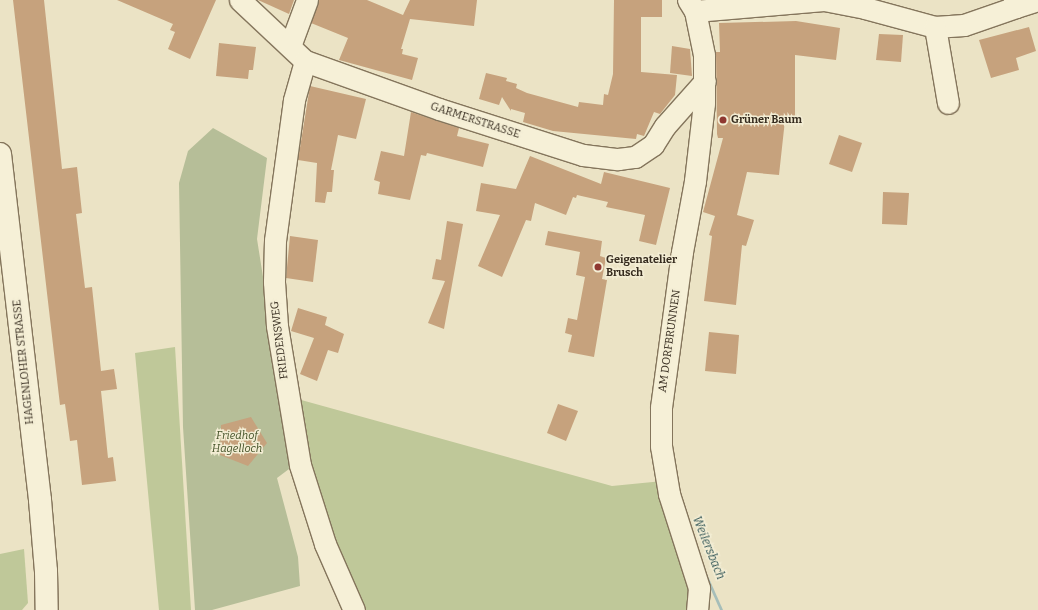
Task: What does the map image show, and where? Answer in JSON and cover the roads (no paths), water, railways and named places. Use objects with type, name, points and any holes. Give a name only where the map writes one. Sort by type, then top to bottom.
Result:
[{"type":"street","name":"GARMERSTRASSE","points":[[240,0],[305,61],[388,92],[583,155],[618,159],[635,157],[654,145],[665,126],[705,81]]},
{"type":"street","points":[[290,46],[307,0]]},
{"type":"street","points":[[691,6],[824,0],[865,8],[935,27],[964,25],[1015,3],[1038,0]]},
{"type":"street","name":"AM DORFBRUNNEN","points":[[691,6],[704,55],[705,81],[695,181],[682,252],[661,407],[661,446],[665,474],[677,523],[699,588],[697,610]]},
{"type":"street","points":[[935,27],[948,103]]},
{"type":"street","name":"FRIEDENSWEG","points":[[305,61],[294,100],[275,240],[274,282],[277,326],[300,465],[325,544],[354,610]]},
{"type":"street","name":"HAGENLOHER STRASSE","points":[[0,154],[46,571],[47,610]]},
{"type":"water","points":[[696,556],[699,556],[723,610],[720,610]]},
{"type":"place","name":"Grüner Baum","points":[[723,120]]},
{"type":"place","name":"Geigenatelier Brusch","points":[[598,267]]},
{"type":"park label","name":"Friedhof Hagelloch","points":[[237,443]]},
{"type":"water label","name":"Weilersbach","points":[[708,548]]}]
